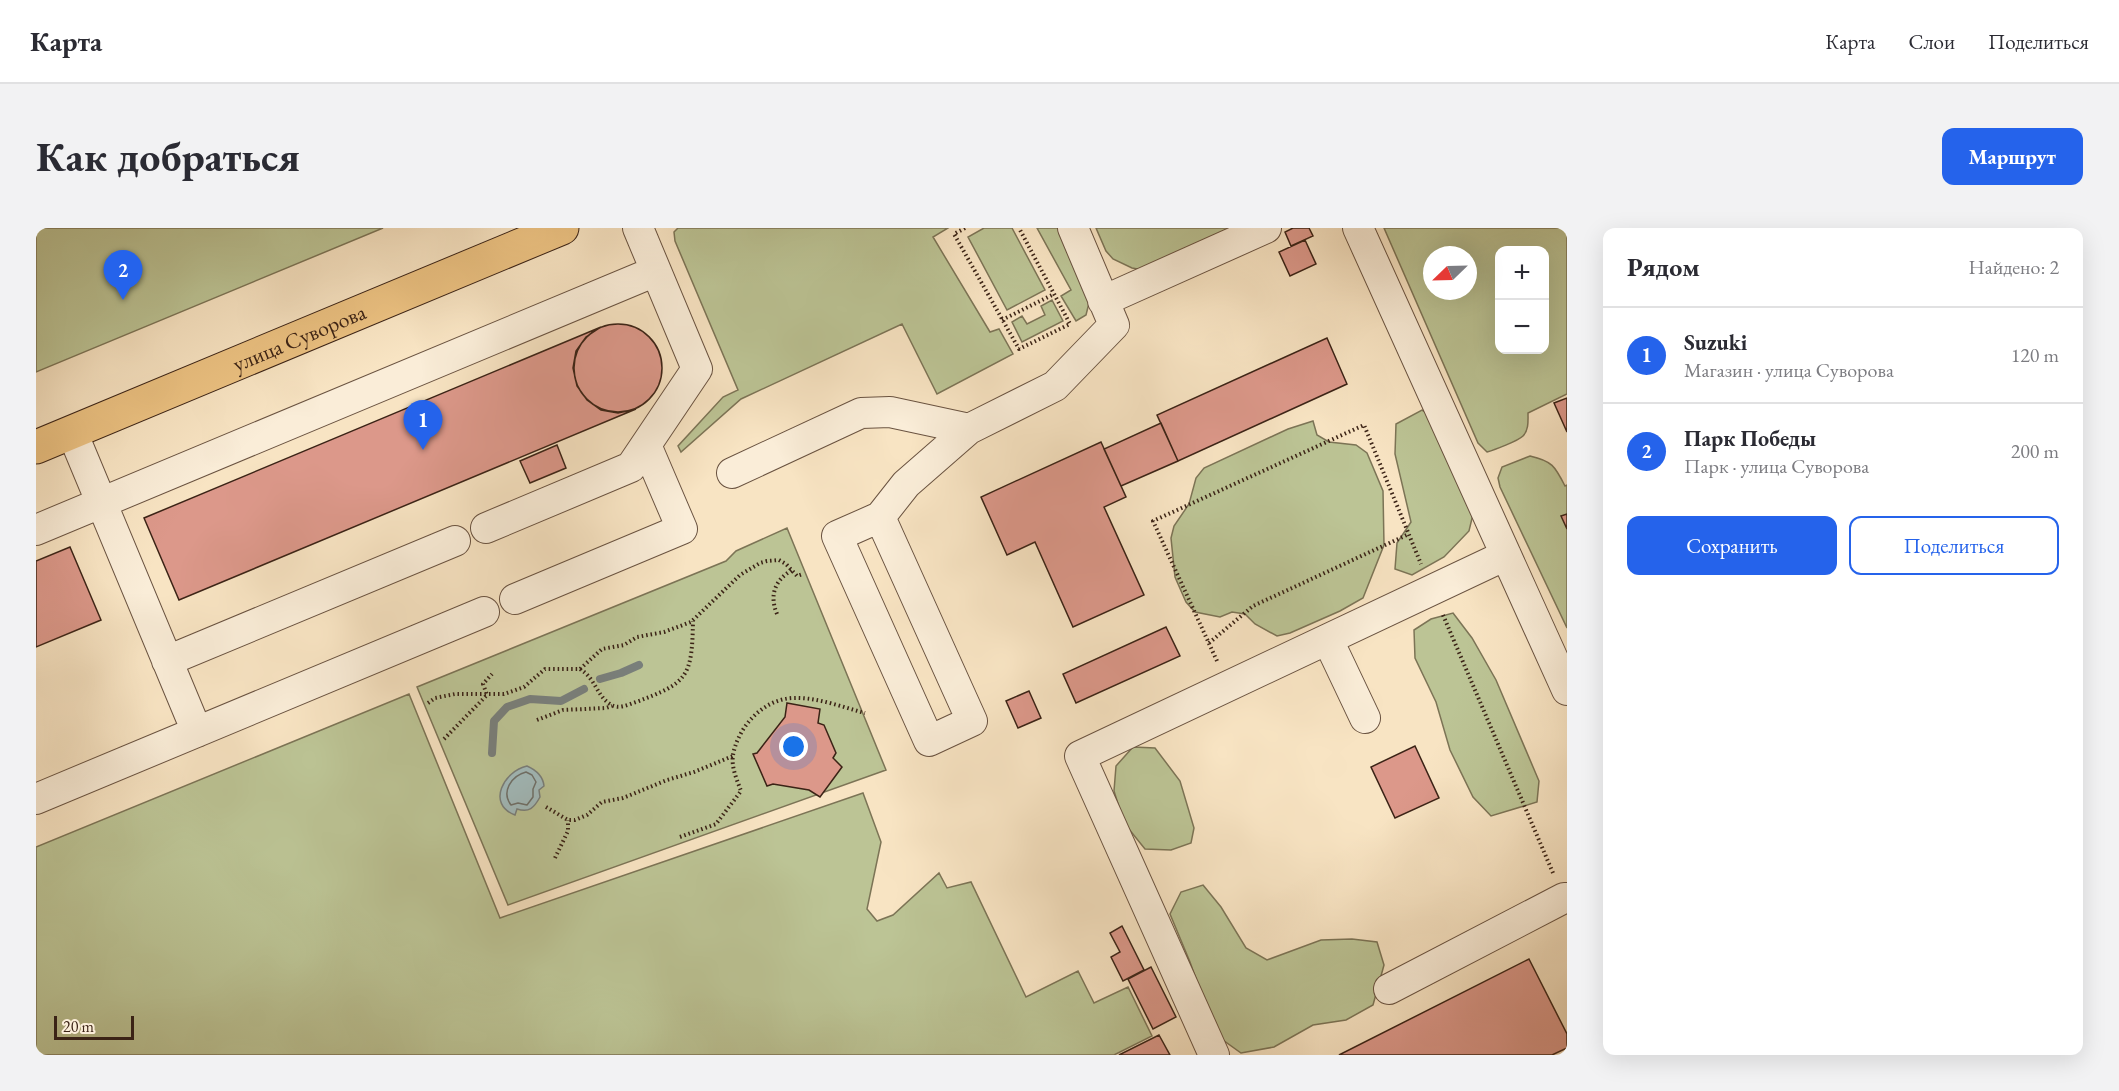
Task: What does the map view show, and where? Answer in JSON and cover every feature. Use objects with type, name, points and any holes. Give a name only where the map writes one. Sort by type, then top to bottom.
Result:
[{"type":"main road","name":"улица Суворова","points":[[36,447],[562,228]]},
{"type":"lane","points":[[486,528],[631,467],[697,369],[638,228]]},
{"type":"lane","points":[[880,517],[972,722],[929,741],[837,536],[880,517],[906,484],[969,429],[1055,386],[1114,326],[1073,228]]},
{"type":"lane","points":[[1103,301],[1266,228]]},
{"type":"lane","points":[[1358,228],[1567,690]]},
{"type":"lane","points":[[36,530],[656,271]]},
{"type":"lane","points":[[732,473],[861,412],[890,412],[969,429]]},
{"type":"lane","points":[[72,432],[197,732]]},
{"type":"lane","points":[[515,599],[682,529],[646,445]]},
{"type":"lane","points":[[167,661],[455,541]]},
{"type":"lane","points":[[1214,1055],[1080,756],[1506,555]]},
{"type":"lane","points":[[36,799],[484,612]]},
{"type":"lane","points":[[1328,640],[1365,718]]},
{"type":"lane","points":[[1389,989],[1567,898]]},
{"type":"path","points":[[965,228],[954,234],[1019,349],[1070,324],[1019,228]]},
{"type":"path","points":[[1002,320],[1054,294]]},
{"type":"path","points":[[1209,643],[1253,606],[1409,534]]},
{"type":"path","points":[[580,669],[602,649],[624,645],[637,637],[664,632],[693,621],[740,575],[760,563],[779,560],[797,576],[803,574]]},
{"type":"path","points":[[777,614],[774,606],[775,587],[781,577],[792,570]]},
{"type":"path","points":[[429,703],[435,698],[456,694],[504,694],[524,687],[544,669],[580,669],[589,674],[608,704],[617,707],[626,706],[670,689],[686,672],[692,645],[693,621]]},
{"type":"path","points":[[487,695],[483,684],[492,674]]},
{"type":"path","points":[[444,739],[487,695]]},
{"type":"path","points":[[680,837],[716,824],[741,791],[732,756],[750,718],[773,703],[791,698],[812,699],[866,713]]},
{"type":"path","points":[[537,720],[563,710],[606,708],[612,705]]},
{"type":"path","points":[[546,807],[568,820],[575,820],[587,815],[602,802],[623,798],[732,756]]},
{"type":"path","points":[[555,858],[566,840],[568,820]]},
{"type":"green space","points":[[36,228],[383,228],[36,372]]},
{"type":"green space","points":[[678,228],[948,228],[933,237],[990,332],[999,329],[1013,354],[937,394],[902,324],[741,399],[681,452],[678,446],[723,397],[738,390],[675,241],[674,232]]},
{"type":"green space","points":[[984,228],[1012,228],[1045,290],[1007,310],[968,237]]},
{"type":"green space","points":[[1037,228],[1063,228],[1089,303],[1086,315],[1076,321],[1061,296],[1071,290]]},
{"type":"green space","points":[[1096,228],[1243,228],[1149,271],[1132,268],[1113,259],[1106,251]]},
{"type":"green space","points":[[1384,228],[1567,228],[1567,394],[1528,413],[1528,425],[1523,436],[1487,452],[1478,443]]},
{"type":"green space","points":[[1052,300],[1063,321],[1022,342],[1012,322],[1022,316],[1027,324],[1045,315],[1041,306]]},
{"type":"green space","points":[[1422,410],[1433,417],[1474,510],[1469,531],[1444,557],[1412,575],[1395,569],[1397,543],[1411,522],[1395,454],[1396,424]]},
{"type":"green space","points":[[1313,421],[1317,435],[1329,442],[1356,445],[1367,453],[1383,491],[1384,545],[1363,598],[1340,611],[1290,633],[1277,636],[1255,624],[1245,614],[1232,612],[1220,617],[1195,612],[1186,602],[1175,577],[1171,538],[1174,526],[1189,504],[1196,478],[1204,468],[1288,429]]},
{"type":"green space","points":[[1530,456],[1552,465],[1565,486],[1567,485],[1567,628],[1500,487],[1498,478],[1502,467]]},
{"type":"green space","points":[[787,528],[886,770],[508,905],[417,687],[726,561],[736,551]]},
{"type":"green space","points":[[1453,613],[1472,638],[1496,680],[1539,781],[1537,802],[1491,816],[1473,797],[1450,750],[1436,702],[1415,658],[1414,630],[1431,619]]},
{"type":"green space","points":[[409,694],[500,918],[863,793],[881,842],[867,909],[877,921],[893,915],[939,873],[947,888],[971,882],[1026,997],[1078,971],[1094,1003],[1128,987],[1152,1036],[1114,1055],[36,1055],[36,847]]},
{"type":"green space","points":[[1133,747],[1155,748],[1180,781],[1194,828],[1191,843],[1171,850],[1145,849],[1124,823],[1114,791],[1116,766]]},
{"type":"green space","points":[[1203,885],[1221,907],[1246,948],[1267,960],[1321,940],[1352,939],[1377,942],[1384,965],[1373,1005],[1346,1020],[1313,1025],[1274,1047],[1241,1053],[1216,1035],[1170,914],[1181,892]]},
{"type":"water","points":[[527,766],[538,774],[544,786],[539,790],[540,797],[533,807],[528,810],[517,809],[515,815],[506,810],[501,803],[500,796],[505,781],[511,774]]},
{"type":"building","points":[[1293,228],[1309,228],[1313,236],[1291,246],[1285,232]]},
{"type":"building","points":[[1305,240],[1316,264],[1290,276],[1279,252]]},
{"type":"building","points":[[618,324],[643,331],[655,343],[662,368],[655,393],[643,405],[618,412],[593,405],[581,393],[574,368],[581,343],[593,331]]},
{"type":"building","points":[[601,327],[586,337],[576,351],[573,368],[577,386],[587,400],[601,410],[618,413],[636,409],[179,600],[144,518]]},
{"type":"building","points":[[1327,338],[1347,384],[1178,461],[1157,415]]},
{"type":"building","points":[[1567,398],[1567,432],[1554,403]]},
{"type":"building","points":[[1161,423],[1178,461],[1121,486],[1104,449]]},
{"type":"building","points":[[1101,442],[1126,497],[1104,507],[1144,595],[1073,627],[1035,542],[1007,555],[981,497]]},
{"type":"building","points":[[557,445],[566,468],[530,483],[520,461]]},
{"type":"building","points":[[1567,514],[1567,529],[1561,516]]},
{"type":"building","points":[[70,547],[101,620],[36,647],[36,561]]},
{"type":"building","points":[[1166,627],[1180,656],[1076,703],[1063,674]]},
{"type":"building","points":[[1029,691],[1041,718],[1018,728],[1006,701]]},
{"type":"building","points":[[787,703],[820,709],[818,723],[824,725],[836,753],[833,758],[842,767],[820,797],[809,790],[773,784],[767,786],[753,754],[757,753],[785,717]]},
{"type":"building","points":[[1415,746],[1439,798],[1395,818],[1371,767]]},
{"type":"building","points":[[1122,926],[1144,970],[1123,981],[1111,957],[1120,952],[1110,933]]},
{"type":"building","points":[[1529,959],[1567,1034],[1567,1048],[1552,1055],[1339,1055]]},
{"type":"building","points":[[1151,967],[1176,1017],[1153,1029],[1128,979]]},
{"type":"building","points":[[1159,1035],[1170,1055],[1119,1055]]},
{"type":"waterway","points":[[600,679],[639,665]]},
{"type":"waterway","points":[[492,753],[494,721],[507,707],[530,699],[561,701],[584,689]]},
{"type":"place","name":"Парк Победы","points":[[123,300]]},
{"type":"place","name":"Suzuki","points":[[423,450]]}]
